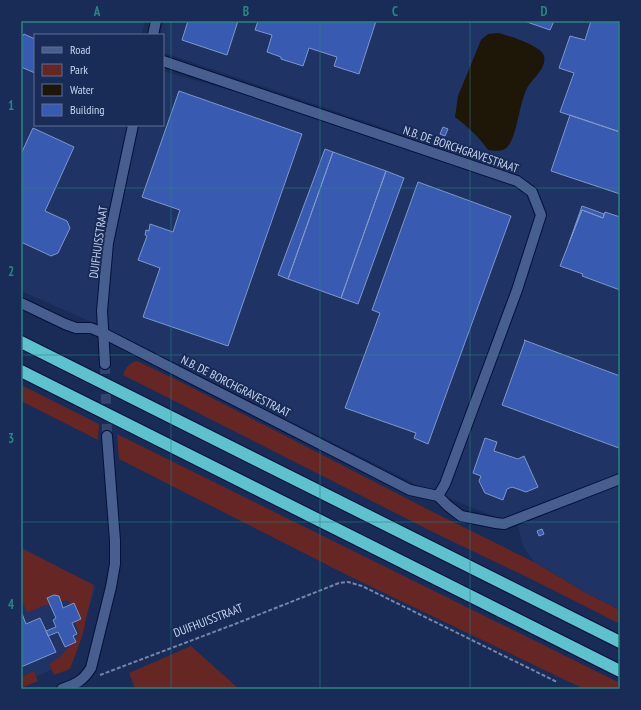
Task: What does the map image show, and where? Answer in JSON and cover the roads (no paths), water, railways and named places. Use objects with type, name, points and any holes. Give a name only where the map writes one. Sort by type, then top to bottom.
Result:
[{"type":"highway","points":[[21,342],[620,642]]},
{"type":"highway","points":[[21,371],[620,671]]},
{"type":"street","points":[[153,34],[156,21]]},
{"type":"street","name":"N.B. DE BORCHGRAVESTRAAT","points":[[21,303],[65,324],[76,328],[91,328],[103,333],[410,490],[438,496],[445,484],[517,290],[541,215],[532,192],[517,182],[164,61]]},
{"type":"street","name":"DUIFHUISSTRAAT","points":[[105,364],[102,311],[108,243],[133,126]]},
{"type":"street","points":[[62,689],[85,678],[91,668],[111,587],[115,564],[115,540],[108,436]]},
{"type":"street","points":[[438,496],[461,516],[504,524],[620,479]]},
{"type":"water","points":[[499,33],[532,45],[542,52],[544,60],[541,69],[527,88],[524,95],[514,135],[511,141],[506,148],[496,151],[488,150],[473,132],[455,117],[458,96],[481,40],[488,34]]},
{"type":"tunnel","points":[[105,364],[107,436]]}]
